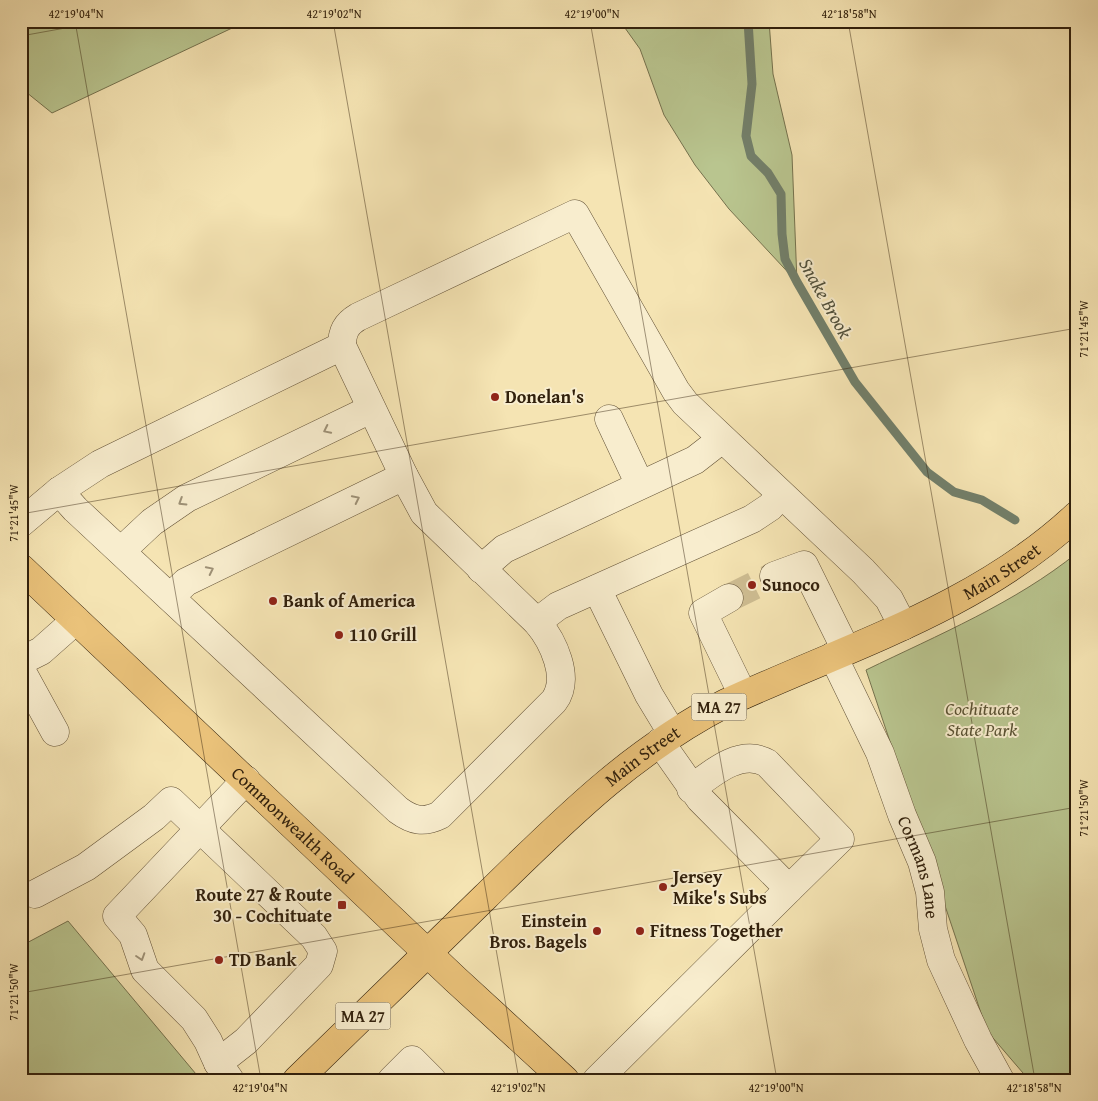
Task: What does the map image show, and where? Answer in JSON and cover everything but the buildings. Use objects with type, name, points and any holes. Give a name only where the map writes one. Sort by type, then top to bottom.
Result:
[{"type":"main road","name":"Main Street","points":[[297,1080],[592,794],[666,738],[743,695],[903,626],[986,585],[1021,562],[1067,523]]},
{"type":"main road","name":"Commonwealth Road","points":[[21,568],[565,1080]]},
{"type":"street","points":[[60,491],[75,509],[398,810],[413,820],[422,821],[440,815],[559,694],[561,686],[558,660],[549,640],[536,622],[424,513],[371,409],[342,346],[345,329],[350,322],[358,317],[575,214],[676,391],[722,439],[877,586],[888,599],[903,626]]},
{"type":"street","points":[[21,523],[60,491],[100,464],[342,346]]},
{"type":"street","points":[[121,552],[152,522],[187,498],[371,409]]},
{"type":"street","points":[[609,419],[640,485]]},
{"type":"street","points":[[481,569],[504,549],[694,460],[722,439]]},
{"type":"street","points":[[170,597],[186,582],[404,476]]},
{"type":"street","points":[[536,622],[550,611],[752,519],[770,507],[781,495]]},
{"type":"street","name":"Cormans Lane","points":[[774,576],[804,565],[922,862],[930,892],[933,929],[941,960],[978,1040],[1000,1080]]},
{"type":"street","points":[[597,589],[649,695],[666,738],[691,789],[789,889]]},
{"type":"street","points":[[729,598],[703,613],[743,695]]},
{"type":"street","points":[[21,661],[46,647],[76,620]]},
{"type":"street","points":[[21,670],[55,732]]},
{"type":"street","points":[[597,1080],[840,839],[767,763],[752,757],[744,758],[721,768],[691,789]]},
{"type":"street","points":[[36,894],[86,867],[154,817],[171,801],[200,828],[314,937],[323,951],[319,966],[246,1041],[224,1072],[194,1019],[145,970],[133,935],[117,916],[200,828],[246,780]]},
{"type":"street","points":[[392,1080],[412,1060],[432,1080]]},
{"type":"green space","points":[[21,21],[247,21],[52,113],[21,88]]},
{"type":"green space","points":[[620,21],[769,21],[773,74],[792,155],[797,282],[729,209],[695,165],[664,115],[640,49]]},
{"type":"green space","name":"Cochituate State Park","points":[[1077,553],[1077,1080],[1029,1080],[987,1031],[866,670],[1002,603],[1053,571]]},
{"type":"green space","points":[[68,921],[201,1080],[21,1080],[21,946]]},
{"type":"waterway","name":"Snake Brook","points":[[748,21],[752,84],[746,136],[751,156],[768,173],[781,194],[785,259],[797,282],[855,382],[927,472],[954,492],[982,500],[1015,520]]},
{"type":"tunnel","points":[[729,598],[774,576]]},
{"type":"place","name":"Donelan's","points":[[495,397]]},
{"type":"place","name":"Sunoco","points":[[752,585]]},
{"type":"place","name":"Bank of America","points":[[273,601]]},
{"type":"place","name":"110 Grill","points":[[339,635]]},
{"type":"place","name":"Jersey Mike's Subs","points":[[663,887]]},
{"type":"place","name":"Route 27 & Route 30 - Cochituate","points":[[342,905]]},
{"type":"place","name":"Einstein Bros. Bagels","points":[[597,931]]},
{"type":"place","name":"Fitness Together","points":[[640,931]]},
{"type":"place","name":"TD Bank","points":[[219,960]]}]
